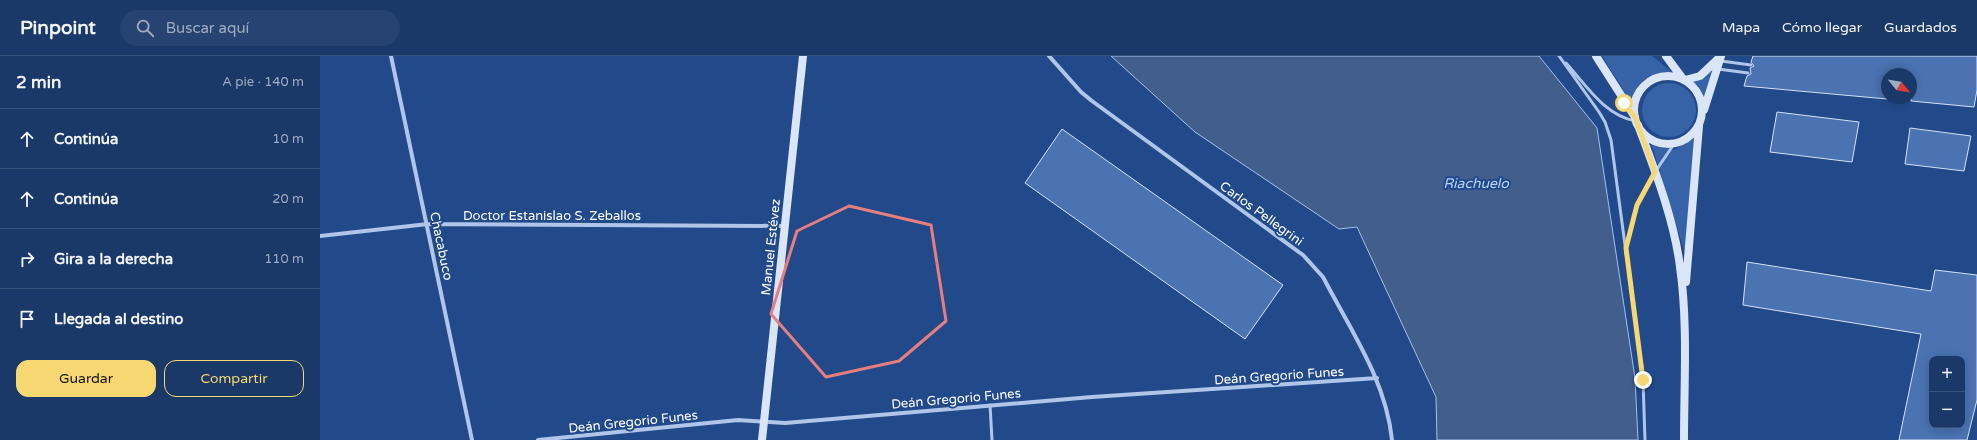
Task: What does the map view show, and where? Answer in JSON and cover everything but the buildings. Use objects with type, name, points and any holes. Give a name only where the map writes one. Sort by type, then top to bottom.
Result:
[{"type":"main road","name":"Manuel Estévez","points":[[762,440],[803,56]]},
{"type":"main road","points":[[1596,56],[1642,131],[1653,140],[1660,143],[1674,144],[1688,138],[1700,122],[1720,60]]},
{"type":"main road","points":[[1666,56],[1684,79],[1696,90],[1702,103],[1683,310]]},
{"type":"main road","points":[[1684,440],[1683,310],[1679,258],[1655,172],[1636,121],[1636,100],[1645,85],[1660,77],[1672,76],[1684,79],[1700,76],[1720,60]]},
{"type":"street","name":"Chacabuco","points":[[391,56],[428,224],[472,440]]},
{"type":"street","name":"Carlos Pellegrini","points":[[1049,56],[1081,92],[1092,101],[1303,255],[1323,277],[1377,378],[1390,418],[1392,440]]},
{"type":"street","name":"Doctor Estanislao S. Zeballos","points":[[320,236],[428,224],[785,226]]},
{"type":"street","name":"Deán Gregorio Funes","points":[[538,440],[738,420],[785,423],[990,406],[1377,378]]},
{"type":"lane","points":[[1559,56],[1608,109],[1622,118],[1636,121]]},
{"type":"lane","points":[[1559,56],[1599,112],[1608,131],[1626,248],[1643,380],[1645,440]]},
{"type":"lane","points":[[1720,60],[1751,65]]},
{"type":"lane","points":[[1720,60],[1748,73]]},
{"type":"lane","points":[[1626,248],[1637,205],[1655,172],[1674,144]]},
{"type":"lane","points":[[990,406],[992,440]]},
{"type":"highlighted area","points":[[849,206],[931,225],[946,321],[899,361],[826,377],[771,314],[797,231]]},
{"type":"shaded area","points":[[1602,56],[1652,56],[1672,72],[1650,76],[1638,87],[1631,102]]},
{"type":"shaded area","points":[[1718,63],[1704,106],[1702,95],[1692,82]]},
{"type":"shaded area","points":[[1669,83],[1679,85],[1688,91],[1694,100],[1696,110],[1694,120],[1688,129],[1679,135],[1669,137],[1659,135],[1650,129],[1644,120],[1642,110],[1644,100],[1650,91],[1659,85]]},
{"type":"shaded area","points":[[1694,138],[1685,253],[1651,143],[1674,150]]},
{"type":"water","name":"Riachuelo","points":[[1111,56],[1539,56],[1597,128],[1635,378],[1638,440],[1437,440],[1436,397],[1357,227],[1339,229],[1195,132]]},
{"type":"route","points":[[1624,103],[1635,117],[1655,172],[1637,205],[1626,248],[1643,380]]}]
